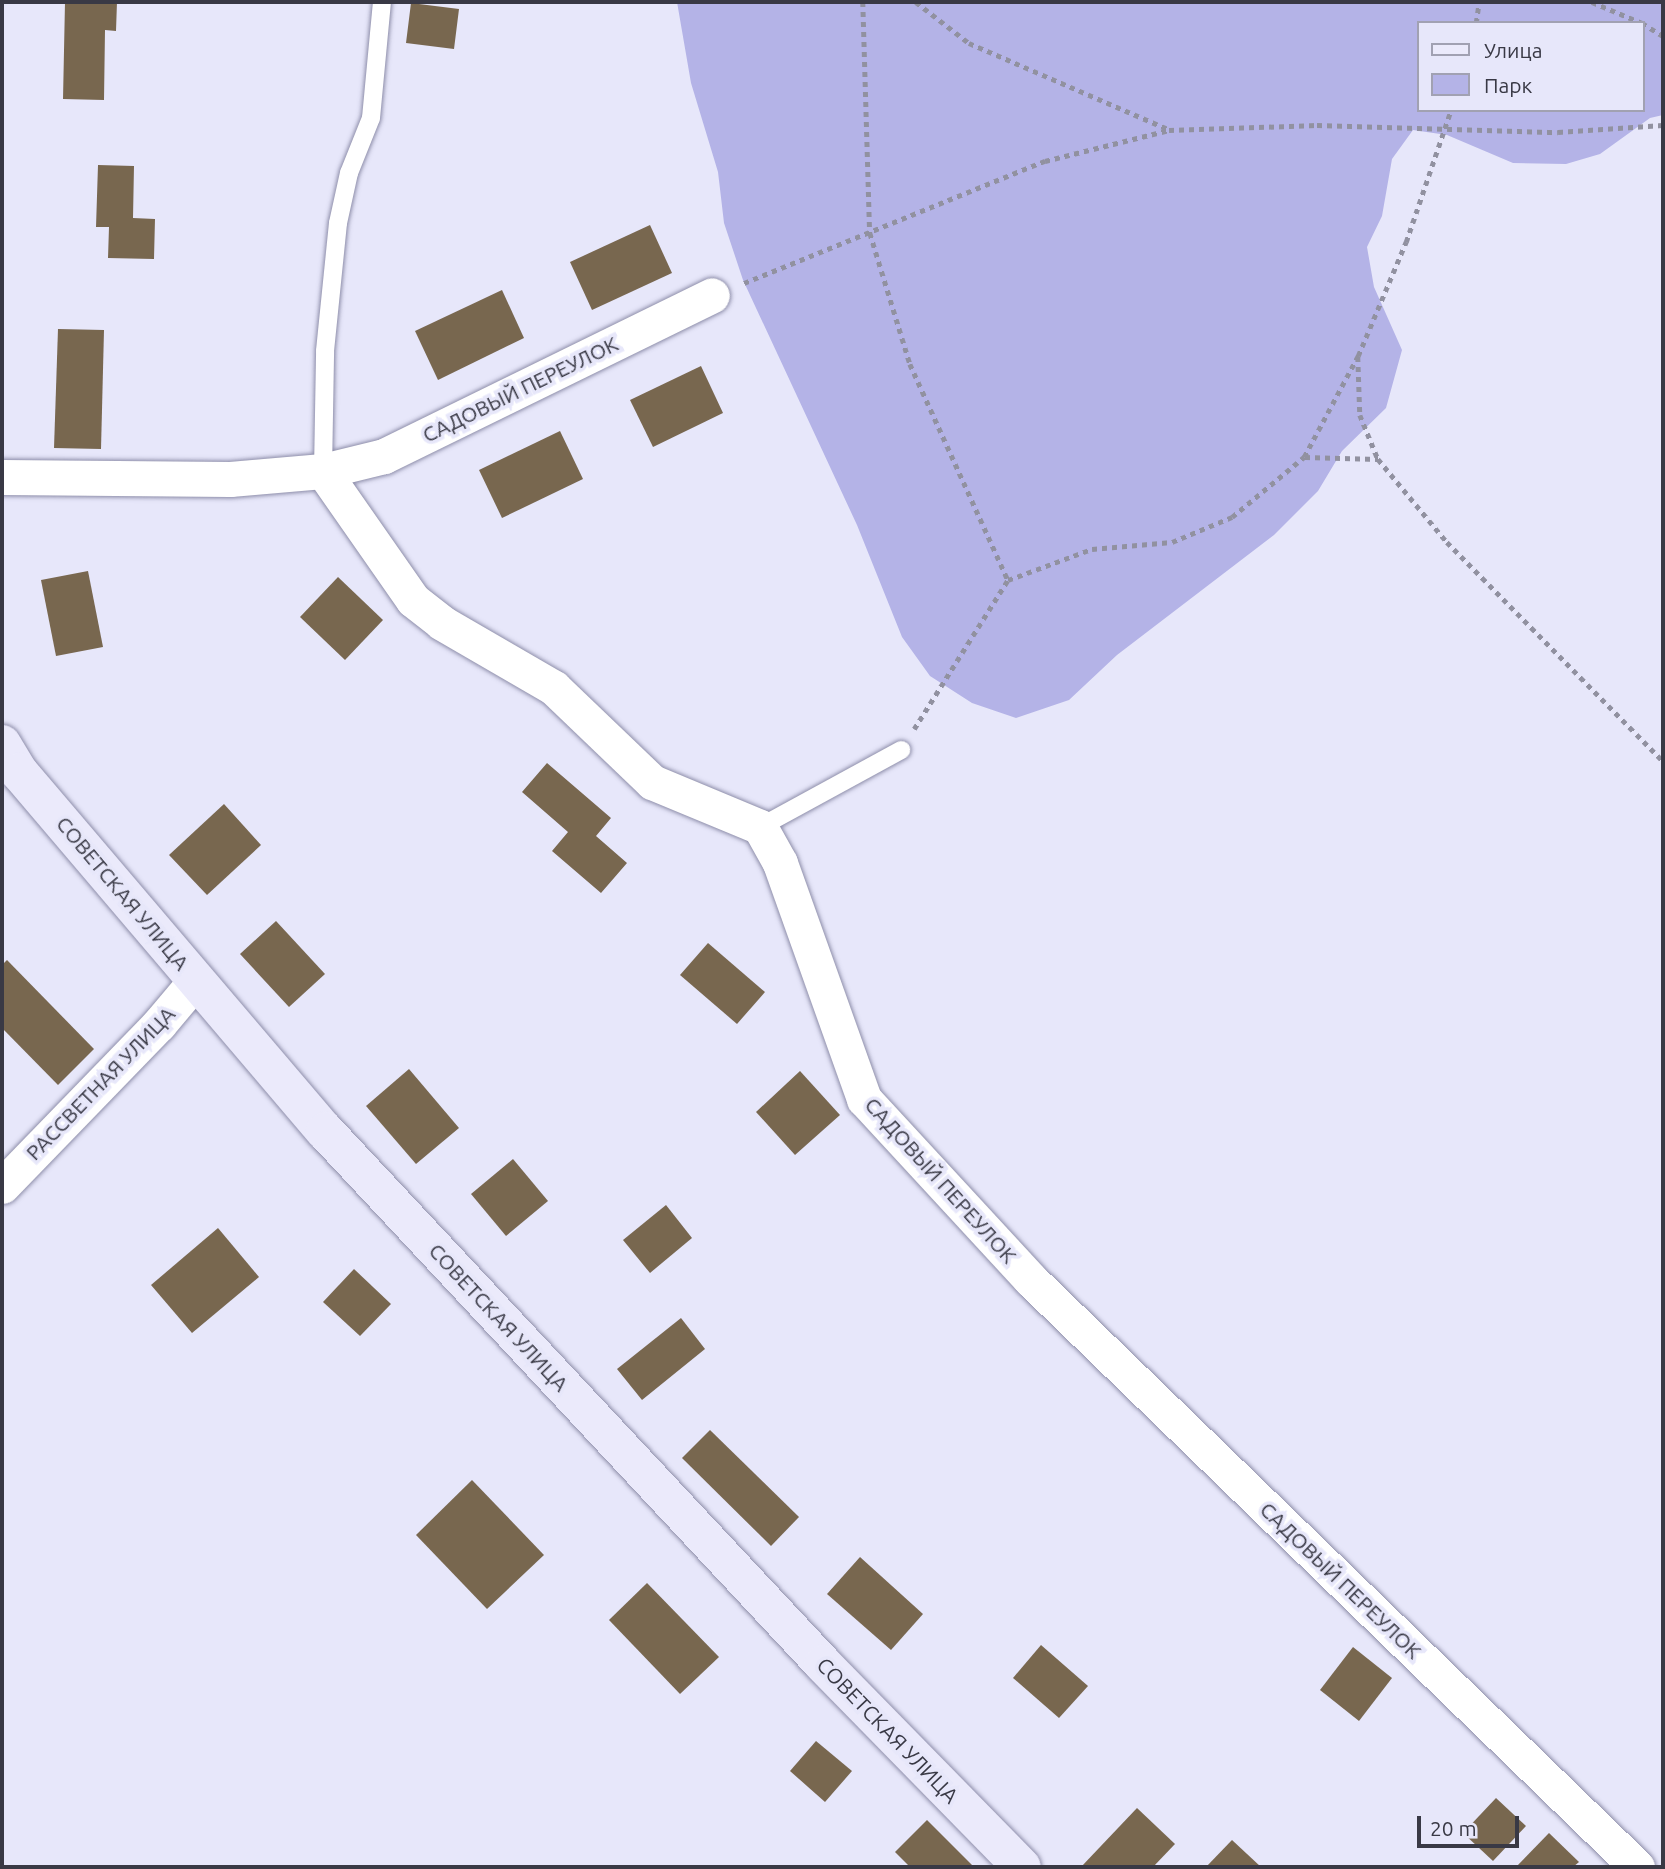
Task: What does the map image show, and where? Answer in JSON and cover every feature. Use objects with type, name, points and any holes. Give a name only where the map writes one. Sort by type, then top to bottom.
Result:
[{"type":"street","name":"САДОВЫЙ ПЕРЕУЛОК","points":[[2,477],[230,479],[323,471],[384,456],[712,295]]},
{"type":"street","points":[[323,471],[413,600],[442,623],[554,688],[652,782],[760,827]]},
{"type":"street","name":"СОВЕТСКАЯ УЛИЦА","points":[[2,744],[19,772],[324,1131],[823,1664],[1022,1867]]},
{"type":"street","name":"САДОВЫЙ ПЕРЕУЛОК","points":[[760,827],[780,863],[864,1099],[1030,1279],[1637,1867]]},
{"type":"street","name":"РАССВЕТНАЯ УЛИЦА","points":[[2,1185],[159,1024],[196,979]]},
{"type":"lane","points":[[323,471],[326,351],[338,223],[349,173],[371,118],[382,2]]},
{"type":"lane","points":[[760,827],[901,750]]},
{"type":"path","points":[[863,2],[870,233],[910,364],[1008,580]]},
{"type":"path","points":[[916,2],[969,43],[1168,130]]},
{"type":"path","points":[[1476,21],[1479,2]]},
{"type":"path","points":[[1592,2],[1637,21]]},
{"type":"path","points":[[1644,24],[1663,36]]},
{"type":"path","points":[[901,750],[970,634],[1008,580],[1092,549],[1172,542],[1233,517],[1304,457],[1358,356],[1406,242],[1450,112]]},
{"type":"path","points":[[712,295],[1045,161],[1168,130],[1317,125],[1558,132],[1663,125]]},
{"type":"path","points":[[1358,356],[1360,415],[1377,459],[1447,542],[1663,761]]},
{"type":"path","points":[[1304,457],[1377,459]]},
{"type":"green space","points":[[677,2],[1663,2],[1663,115],[1650,118],[1600,154],[1566,164],[1513,163],[1447,135],[1413,130],[1392,159],[1382,216],[1367,247],[1374,287],[1402,350],[1386,408],[1342,451],[1318,491],[1274,535],[1117,655],[1069,700],[1016,718],[972,703],[930,676],[902,637],[857,525],[743,280],[724,223],[718,172],[691,83]]},
{"type":"building","points":[[65,2],[117,2],[116,31],[105,30],[104,100],[63,99]]},
{"type":"building","points":[[411,3],[459,9],[454,49],[406,43]]},
{"type":"building","points":[[98,165],[134,166],[133,218],[155,219],[154,259],[108,258],[109,227],[96,227]]},
{"type":"building","points":[[650,225],[672,273],[592,310],[570,262]]},
{"type":"building","points":[[502,290],[524,338],[438,380],[415,331]]},
{"type":"building","points":[[58,329],[104,330],[101,449],[54,448]]},
{"type":"building","points":[[701,366],[723,413],[653,447],[630,400]]},
{"type":"building","points":[[560,431],[583,479],[502,518],[479,470]]},
{"type":"building","points":[[88,571],[103,647],[56,656],[41,580]]},
{"type":"building","points":[[338,577],[383,620],[345,660],[300,617]]},
{"type":"building","points":[[547,763],[611,818],[596,836],[627,863],[601,893],[552,851],[568,832],[522,792]]},
{"type":"building","points":[[224,804],[261,845],[207,895],[169,855]]},
{"type":"building","points":[[276,921],[325,974],[289,1007],[240,954]]},
{"type":"building","points":[[708,943],[765,992],[737,1024],[680,975]]},
{"type":"building","points":[[7,960],[94,1049],[58,1085],[2,1028],[2,965]]},
{"type":"building","points":[[409,1069],[459,1128],[416,1164],[366,1106]]},
{"type":"building","points":[[800,1071],[840,1115],[795,1155],[756,1112]]},
{"type":"building","points":[[513,1159],[548,1201],[506,1236],[471,1194]]},
{"type":"building","points":[[666,1205],[692,1238],[650,1273],[623,1240]]},
{"type":"building","points":[[218,1228],[259,1277],[192,1333],[151,1285]]},
{"type":"building","points":[[354,1269],[391,1304],[360,1336],[323,1302]]},
{"type":"building","points":[[681,1318],[705,1349],[642,1400],[617,1369]]},
{"type":"building","points":[[710,1430],[799,1517],[771,1546],[682,1458]]},
{"type":"building","points":[[472,1480],[544,1555],[487,1609],[416,1535]]},
{"type":"building","points":[[860,1557],[923,1614],[891,1650],[827,1594]]},
{"type":"building","points":[[647,1583],[719,1657],[680,1694],[609,1620]]},
{"type":"building","points":[[1041,1645],[1088,1686],[1059,1718],[1013,1678]]},
{"type":"building","points":[[1353,1647],[1392,1678],[1359,1721],[1320,1690]]},
{"type":"building","points":[[816,1741],[852,1771],[825,1802],[790,1771]]},
{"type":"building","points":[[1496,1798],[1526,1826],[1493,1861],[1463,1833]]},
{"type":"building","points":[[1137,1808],[1175,1844],[1153,1867],[1081,1867]]},
{"type":"building","points":[[927,1820],[973,1866],[910,1867],[895,1852]]},
{"type":"building","points":[[1549,1833],[1579,1862],[1573,1867],[1516,1867]]},
{"type":"building","points":[[1232,1840],[1261,1867],[1206,1867]]}]
